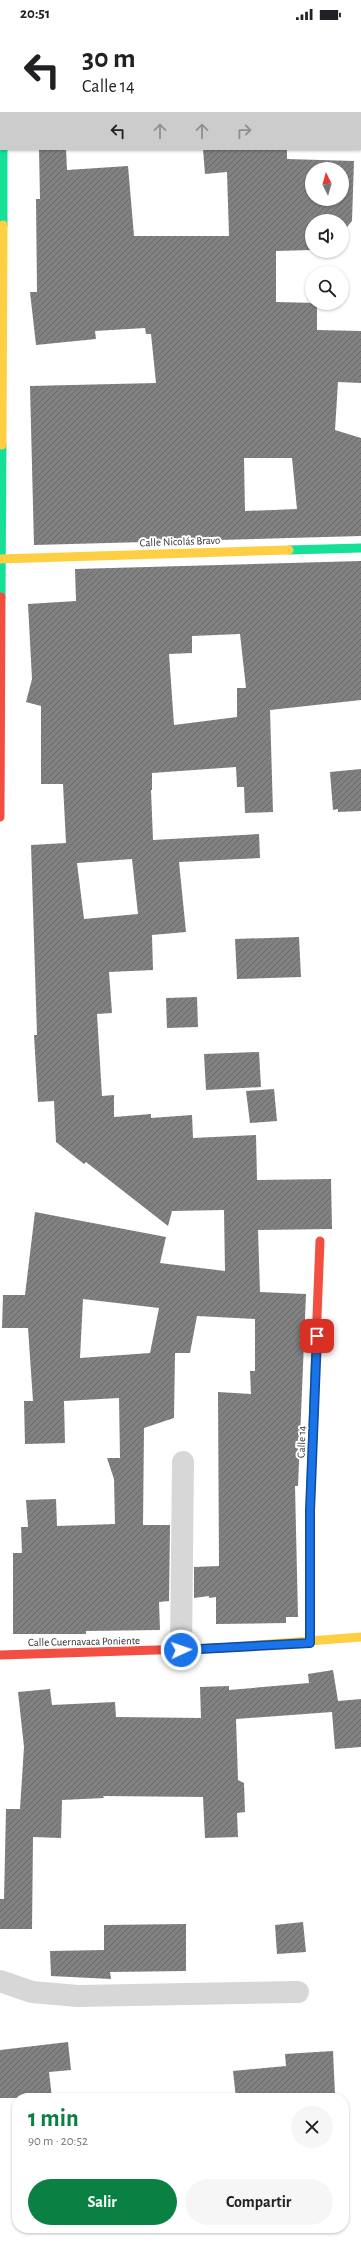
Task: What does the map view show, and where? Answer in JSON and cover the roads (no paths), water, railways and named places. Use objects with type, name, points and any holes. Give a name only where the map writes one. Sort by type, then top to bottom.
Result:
[{"type":"street","points":[[0,817],[3,150]]},
{"type":"street","name":"Calle Nicolás Bravo","points":[[1,559],[361,548]]},
{"type":"street","name":"Calle 14","points":[[310,1643],[310,1511],[320,1241]]},
{"type":"street","points":[[181,1650],[183,1462]]},
{"type":"street","name":"Calle Cuernavaca Poniente","points":[[0,1655],[181,1650],[310,1643],[361,1637]]},
{"type":"street","points":[[0,1981],[32,1992],[78,1996],[298,1992]]}]
